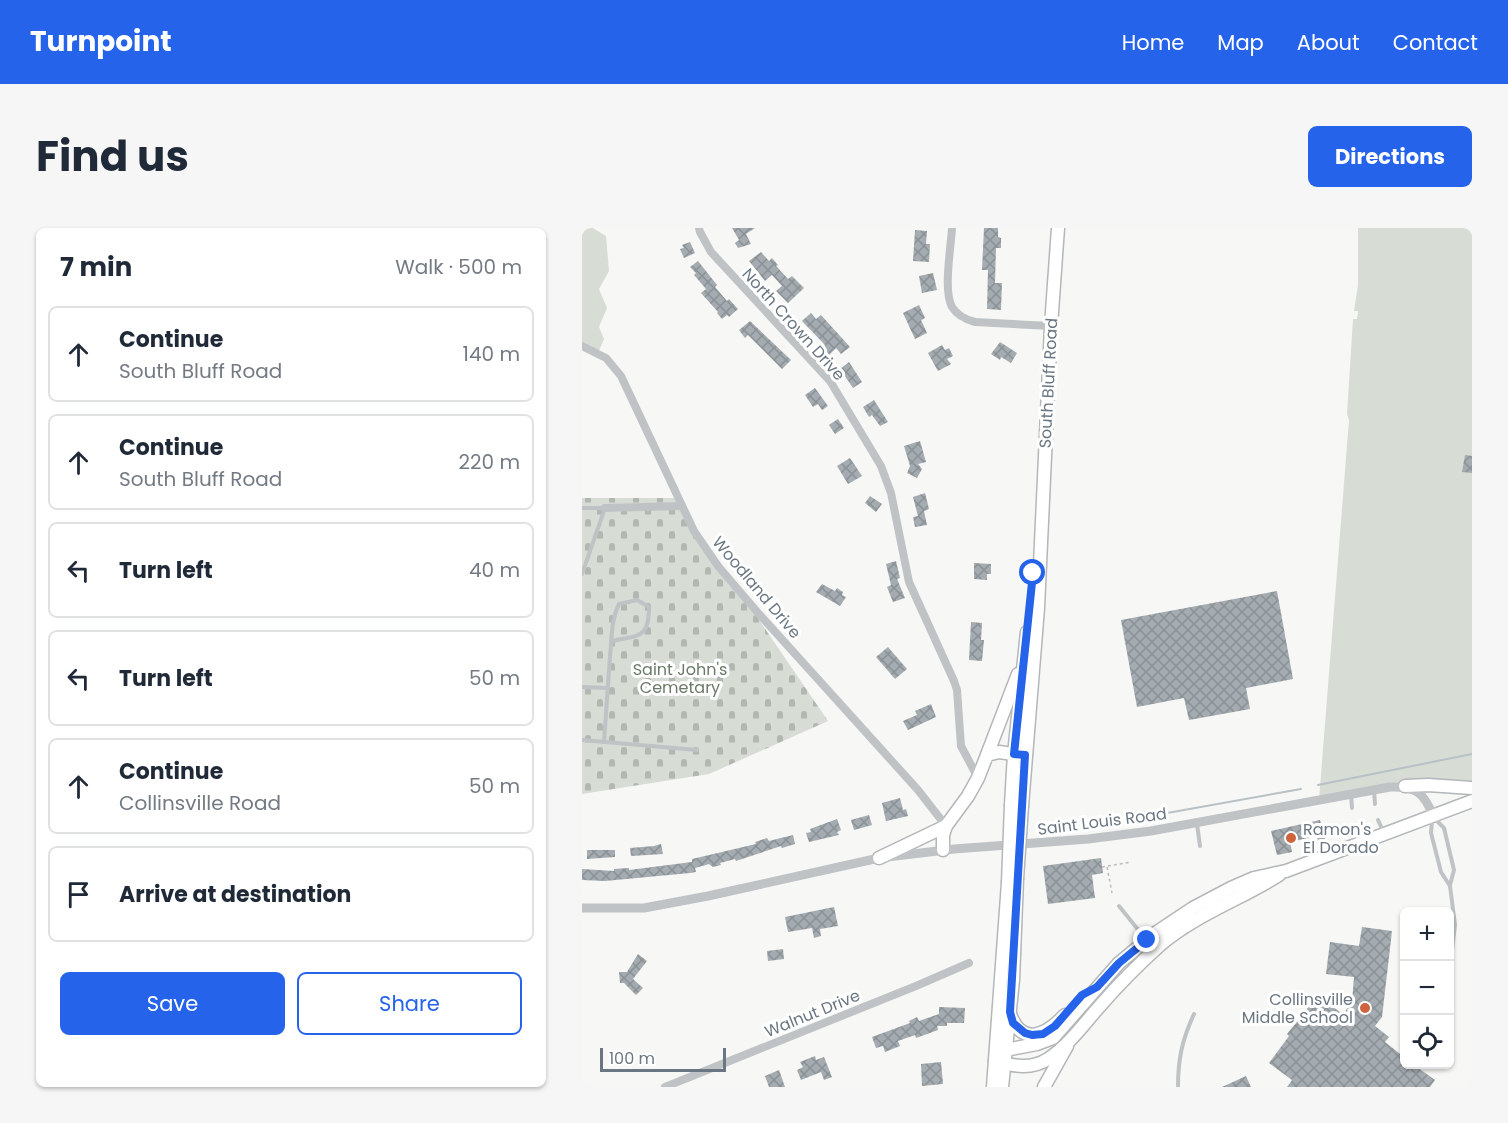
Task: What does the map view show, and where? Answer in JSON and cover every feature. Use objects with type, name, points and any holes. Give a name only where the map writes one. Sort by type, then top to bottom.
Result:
[{"type":"main road","name":"South Bluff Road","points":[[1019,755],[1032,697],[1058,228]]},
{"type":"main road","name":"South Bluff Road","points":[[1002,1087],[1000,1056],[1026,647],[1033,573],[1040,539]]},
{"type":"main road","points":[[943,850],[943,834],[946,826],[959,810],[978,778],[1026,647]]},
{"type":"main road","points":[[987,755],[999,752],[1019,755]]},
{"type":"main road","points":[[1405,786],[1472,788]]},
{"type":"main road","points":[[1000,1056],[1053,1038],[1060,1033],[1119,963],[1287,871],[1472,801]]},
{"type":"main road","points":[[879,858],[946,826]]},
{"type":"main road","name":"South Bluff Road","points":[[993,1087],[1010,1012],[1012,881]]},
{"type":"main road","points":[[1000,1056],[1018,1067],[1035,1065],[1048,1059],[1071,1039],[1151,945]]},
{"type":"main road","points":[[1010,1012],[1013,1023],[1025,1033],[1043,1034],[1055,1026],[1082,995],[1097,987]]},
{"type":"main road","points":[[1044,1087],[1071,1039]]},
{"type":"street","name":"North Crown Drive","points":[[699,228],[711,252],[830,381],[880,466],[891,493],[909,582],[954,681],[957,690],[961,746],[978,778]]},
{"type":"street","points":[[952,228],[948,291],[952,308],[965,319],[975,322],[1051,327]]},
{"type":"street","name":"Woodland Drive","points":[[582,346],[606,358],[621,376],[694,531],[718,566],[759,615],[918,790],[946,826]]},
{"type":"street","points":[[605,508],[682,506]]},
{"type":"street","points":[[1405,786],[1419,792],[1427,802],[1433,816]]},
{"type":"street","name":"Saint Louis Road","points":[[582,908],[644,908],[879,858],[943,850],[1078,840],[1197,824],[1351,794],[1405,786]]},
{"type":"street","name":"Walnut Drive","points":[[665,1087],[969,963]]},
{"type":"lane","points":[[582,508],[605,508],[582,574]]},
{"type":"lane","points":[[604,742],[614,614],[619,604],[637,600],[649,607],[649,625],[641,634],[612,641]]},
{"type":"lane","points":[[582,687],[608,688]]},
{"type":"lane","points":[[582,740],[697,750]]},
{"type":"lane","points":[[1374,790],[1375,804]]},
{"type":"lane","points":[[1351,794],[1352,808]]},
{"type":"lane","points":[[1433,816],[1444,828],[1454,870],[1449,886]]},
{"type":"lane","points":[[1433,816],[1431,833],[1441,872],[1449,886],[1452,907]]},
{"type":"lane","points":[[1378,820],[1384,834]]},
{"type":"lane","points":[[1197,824],[1200,846]]},
{"type":"lane","points":[[1356,829],[1362,842]]},
{"type":"lane","points":[[1119,906],[1151,945]]},
{"type":"lane","points":[[1179,1087],[1179,1059],[1184,1036],[1194,1014]]},
{"type":"path","points":[[1102,867],[1131,862]]},
{"type":"path","points":[[1107,866],[1112,893]]},
{"type":"green space","points":[[582,228],[593,228],[606,236],[609,271],[599,289],[607,308],[599,327],[604,339],[598,353],[582,346]]},
{"type":"green space","points":[[1358,228],[1472,228],[1472,787],[1428,785],[1319,800],[1349,420],[1347,414],[1353,319],[1357,319],[1358,311],[1354,311],[1358,285]]},
{"type":"green space","name":"Saint John's Cemetary","points":[[582,498],[678,498],[703,545],[742,595],[828,721],[709,774],[582,794]]},
{"type":"building","points":[[732,228],[755,228],[746,234],[751,244],[738,248],[735,243],[739,240]]},
{"type":"building","points":[[984,228],[998,228],[998,237],[1001,238],[1001,248],[996,248],[995,283],[1002,283],[1001,310],[987,309],[988,270],[982,270]]},
{"type":"building","points":[[915,230],[927,231],[926,244],[930,244],[929,262],[913,261]]},
{"type":"building","points":[[690,242],[695,253],[684,258],[680,249],[684,248],[682,245]]},
{"type":"building","points":[[761,252],[769,261],[772,258],[788,279],[792,276],[804,288],[788,303],[776,291],[782,286],[772,275],[765,281],[749,261]]},
{"type":"building","points":[[698,261],[717,285],[715,287],[727,301],[729,299],[738,309],[729,317],[727,315],[722,319],[701,293],[706,289],[690,267]]},
{"type":"building","points":[[933,273],[937,290],[922,293],[919,276]]},
{"type":"building","points":[[919,305],[925,318],[921,320],[927,333],[915,339],[903,313]]},
{"type":"building","points":[[811,313],[816,319],[821,315],[850,347],[841,354],[836,348],[829,355],[822,348],[825,345],[802,321]]},
{"type":"building","points":[[750,321],[791,360],[782,369],[748,335],[745,338],[739,330]]},
{"type":"building","points":[[1000,342],[1017,353],[1011,363],[991,354]]},
{"type":"building","points":[[942,345],[945,350],[949,348],[953,356],[947,359],[951,364],[938,371],[928,353]]},
{"type":"building","points":[[849,362],[862,382],[853,388],[840,369]]},
{"type":"building","points":[[815,388],[828,406],[822,410],[818,404],[813,407],[805,395]]},
{"type":"building","points":[[874,400],[888,422],[880,426],[872,415],[869,417],[863,407]]},
{"type":"building","points":[[838,419],[844,428],[835,434],[829,425]]},
{"type":"building","points":[[920,441],[926,462],[918,464],[922,469],[917,478],[907,473],[910,466],[904,446]]},
{"type":"building","points":[[1465,455],[1472,456],[1472,473],[1462,472]]},
{"type":"building","points":[[850,458],[862,476],[848,484],[837,466]]},
{"type":"building","points":[[925,493],[929,509],[924,511],[927,525],[915,527],[913,517],[918,516],[913,497]]},
{"type":"building","points":[[870,496],[882,504],[876,512],[865,503]]},
{"type":"building","points":[[896,561],[900,578],[897,579],[905,598],[893,602],[887,587],[891,585],[886,564]]},
{"type":"building","points":[[974,563],[991,564],[991,574],[987,574],[987,580],[974,579]]},
{"type":"building","points":[[822,584],[835,591],[837,588],[843,592],[842,595],[846,597],[840,606],[816,592]]},
{"type":"building","points":[[1277,591],[1293,679],[1246,688],[1250,709],[1189,720],[1184,698],[1137,707],[1121,620]]},
{"type":"building","points":[[971,622],[982,623],[981,640],[984,640],[982,661],[969,660]]},
{"type":"building","points":[[888,647],[907,669],[895,679],[876,657]]},
{"type":"building","points":[[931,704],[936,717],[908,730],[903,721],[917,715],[915,711]]},
{"type":"building","points":[[900,798],[903,810],[906,809],[908,816],[886,821],[882,803]]},
{"type":"building","points":[[869,815],[872,825],[854,830],[851,820]]},
{"type":"building","points":[[837,819],[841,830],[837,832],[839,835],[809,842],[806,833],[811,832],[810,829]]},
{"type":"building","name":"Ramon's El Dorado","points":[[1320,820],[1325,839],[1318,841],[1317,836],[1290,842],[1292,852],[1277,855],[1271,831]]},
{"type":"building","points":[[793,835],[795,844],[782,848],[781,846],[736,861],[735,859],[720,863],[721,865],[713,867],[709,864],[695,868],[696,872],[605,881],[582,880],[582,869],[614,871],[614,869],[629,868],[629,870],[692,862],[692,859],[756,844],[755,842],[767,838],[769,841]]},
{"type":"building","points":[[661,844],[663,854],[631,856],[630,848]]},
{"type":"building","points":[[587,850],[615,850],[615,857],[587,859]]},
{"type":"building","points":[[1101,858],[1103,873],[1092,875],[1095,898],[1048,904],[1043,866]]},
{"type":"building","points":[[834,907],[838,926],[820,929],[821,936],[814,938],[812,928],[788,932],[785,917]]},
{"type":"building","name":"Collinsville Middle School","points":[[1362,927],[1392,931],[1382,1017],[1375,1026],[1389,1037],[1385,1042],[1400,1054],[1400,1069],[1420,1069],[1435,1080],[1430,1087],[1287,1087],[1292,1080],[1269,1063],[1289,1036],[1287,1034],[1317,996],[1343,1014],[1352,1002],[1354,977],[1326,974],[1330,942],[1359,946]]},
{"type":"building","points":[[783,949],[784,959],[768,961],[767,951]]},
{"type":"building","points":[[638,954],[647,961],[633,979],[643,988],[636,995],[624,983],[620,983],[619,972],[627,972]]},
{"type":"building","points":[[939,1007],[965,1008],[964,1023],[947,1023],[947,1026],[937,1026],[938,1030],[916,1038],[915,1035],[898,1041],[900,1046],[885,1052],[883,1046],[876,1048],[872,1037],[910,1023],[909,1021],[917,1017],[919,1021],[939,1014]]},
{"type":"building","points":[[815,1056],[816,1060],[824,1057],[832,1077],[824,1080],[821,1072],[801,1080],[797,1070],[803,1067],[800,1062]]},
{"type":"building","points":[[941,1062],[943,1084],[922,1086],[921,1064]]},
{"type":"building","points":[[779,1070],[785,1087],[769,1087],[765,1076]]},
{"type":"building","name":"Collinsville Middle School","points":[[1246,1076],[1251,1087],[1222,1087]]},
{"type":"waterway","points":[[1318,785],[1472,754]]},
{"type":"waterway","points":[[1128,820],[1301,789]]},
{"type":"place","name":"Ramon's El Dorado","points":[[1291,838]]},
{"type":"place","name":"Collinsville Middle School","points":[[1365,1008]]},
{"type":"route","points":[[1033,573],[1014,754],[1025,755],[1010,1012],[1013,1023],[1025,1033],[1043,1034],[1055,1026],[1082,995],[1097,987],[1119,963],[1147,940]]}]
